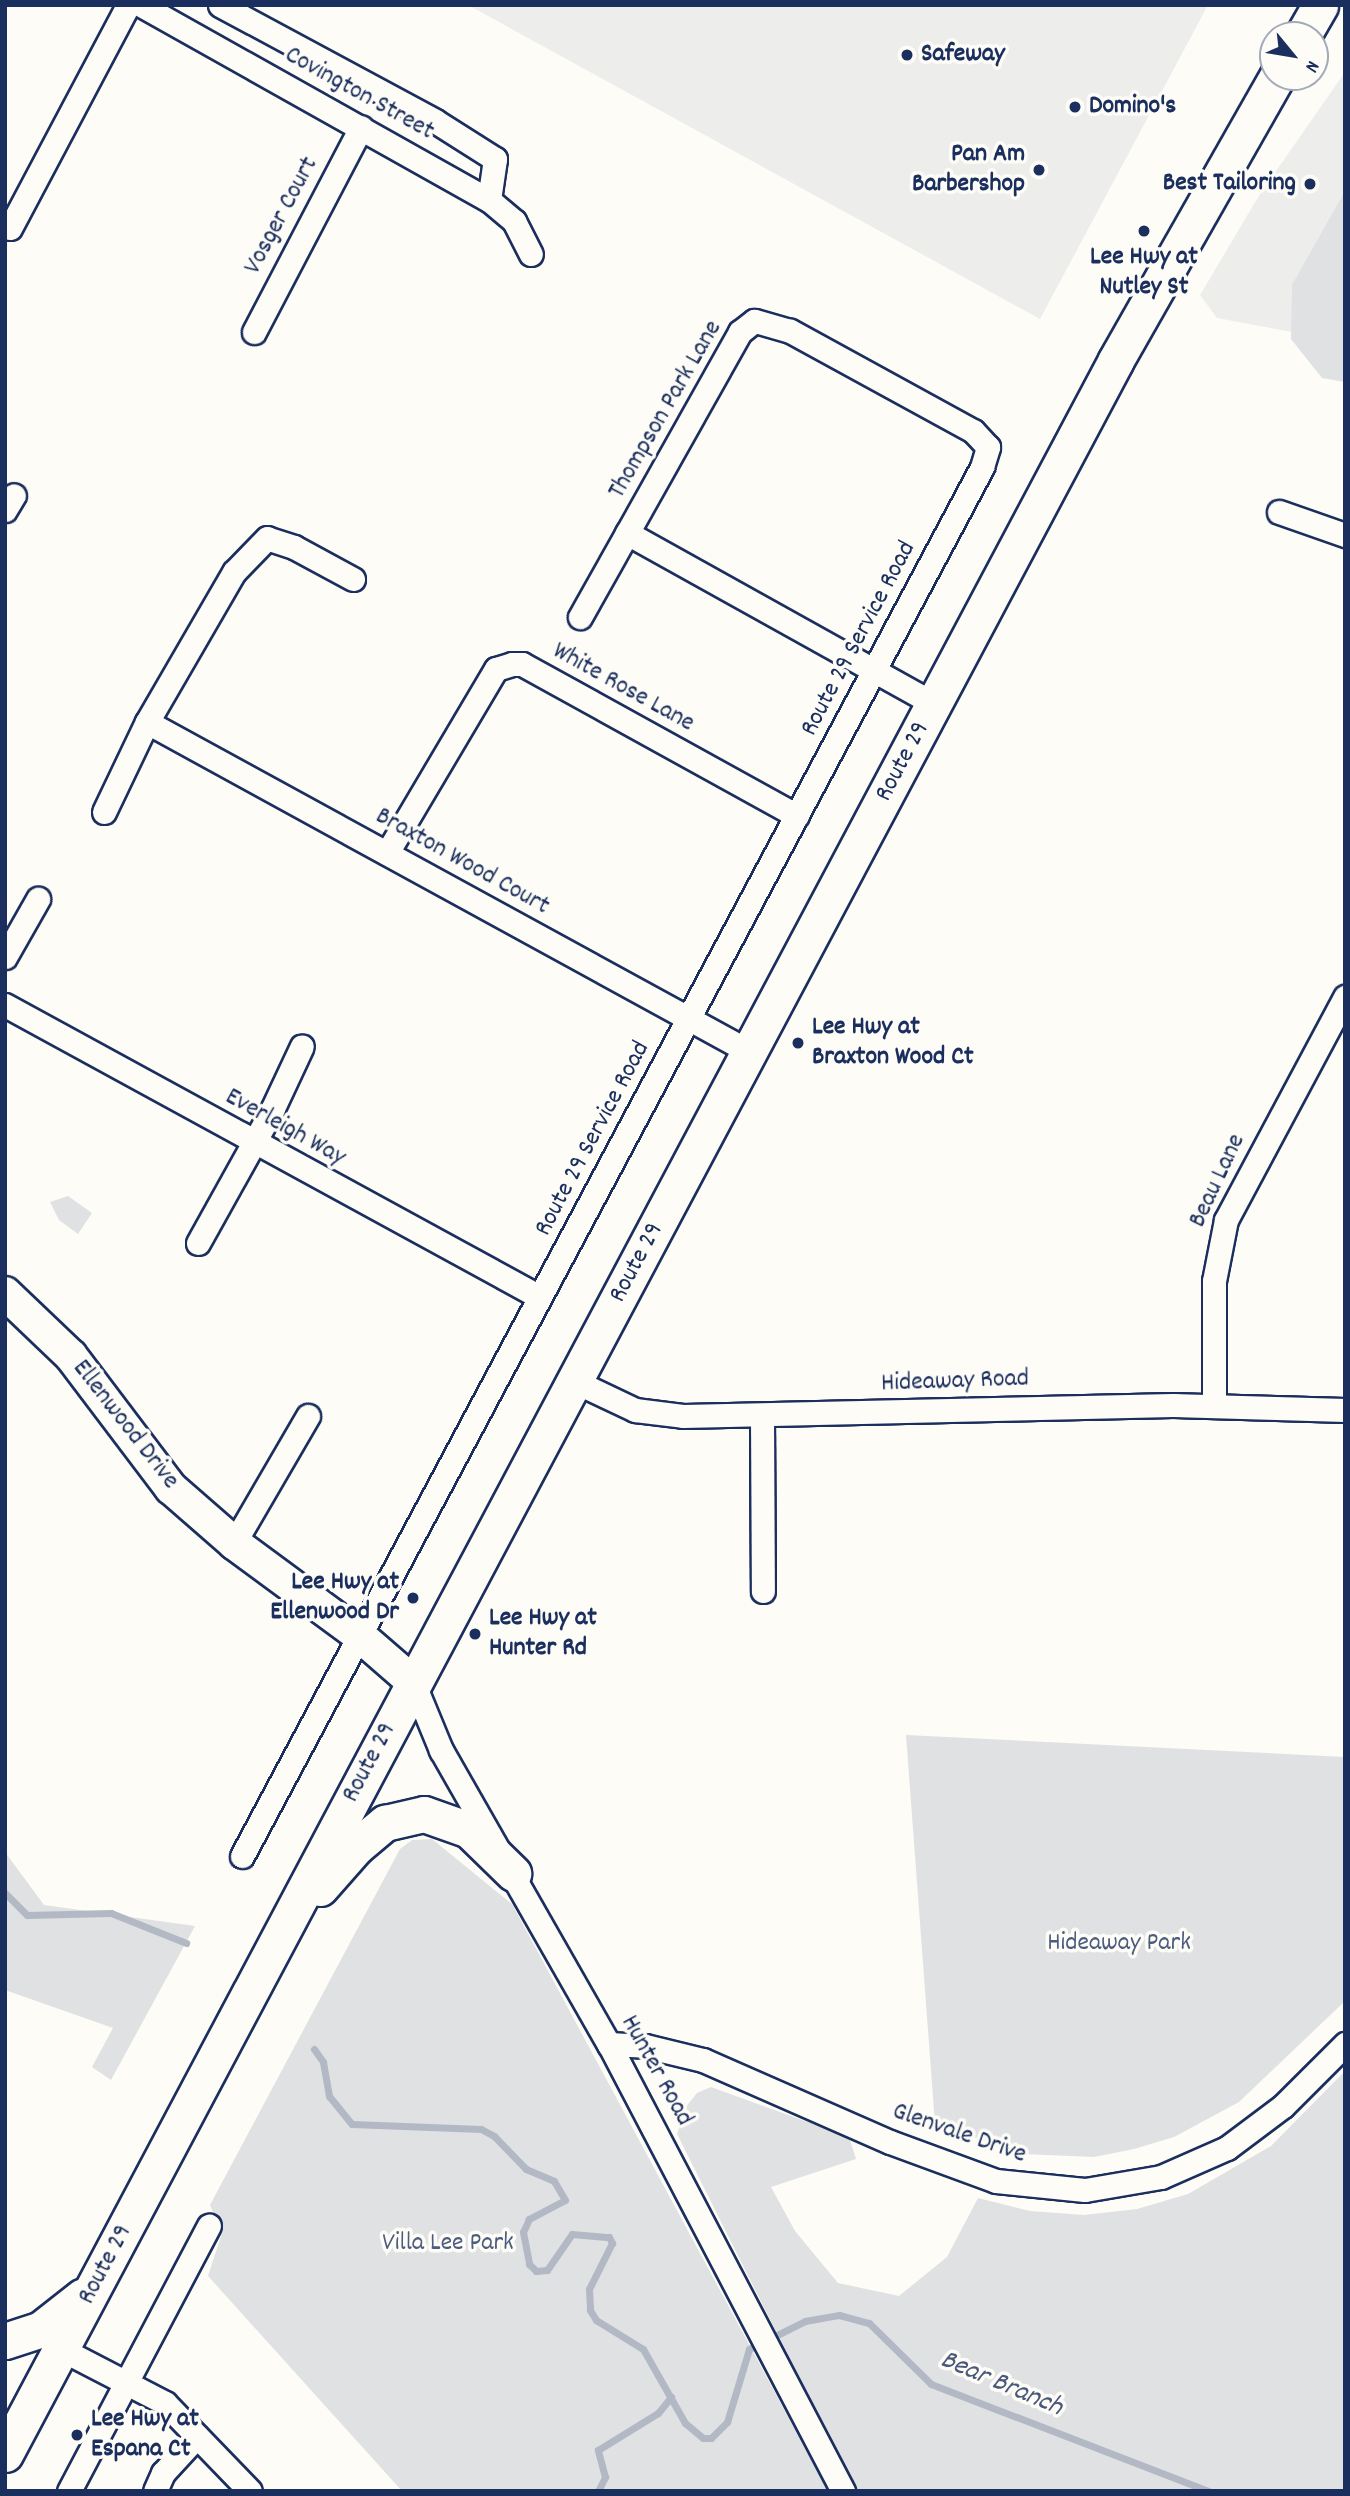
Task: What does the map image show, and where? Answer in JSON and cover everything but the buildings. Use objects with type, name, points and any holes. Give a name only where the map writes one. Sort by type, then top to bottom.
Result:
[{"type":"main road","points":[[1311,21],[1320,5]]},
{"type":"main road","name":"Route 29","points":[[5,2454],[1116,360],[1269,91]]},
{"type":"main road","points":[[283,1930],[356,1847],[399,1817],[424,1814],[456,1822],[513,1873]]},
{"type":"main road","points":[[5,2340],[41,2329],[94,2287]]},
{"type":"main road","points":[[5,2396],[5,2439]]},
{"type":"street","points":[[10,228],[128,5]]},
{"type":"street","name":"Covington Street","points":[[141,5],[489,200],[514,221],[531,254]]},
{"type":"street","points":[[220,5],[435,121],[495,159],[489,200]]},
{"type":"street","name":"Vosger Court","points":[[254,332],[360,127]]},
{"type":"street","name":"Thompson Park Lane","points":[[580,617],[740,331],[754,321],[790,331],[973,431],[988,447]]},
{"type":"street","name":"Route 29 Service Road","points":[[242,1856],[982,467],[988,447]]},
{"type":"street","points":[[1279,512],[1345,535]]},
{"type":"street","points":[[627,533],[934,704]]},
{"type":"street","points":[[104,812],[147,722],[234,572],[267,538],[294,547],[353,579]]},
{"type":"street","name":"White Rose Lane","points":[[387,853],[496,669],[512,664],[522,664],[797,816]]},
{"type":"street","name":"Braxton Wood Court","points":[[147,722],[748,1052]]},
{"type":"street","points":[[5,957],[38,899]]},
{"type":"street","name":"Beau Lane","points":[[1214,1406],[1214,1281],[1226,1220],[1345,997]]},
{"type":"street","name":"Everleigh Way","points":[[5,1005],[540,1297]]},
{"type":"street","points":[[198,1243],[254,1143],[302,1046]]},
{"type":"street","name":"Ellenwood Drive","points":[[5,1293],[71,1356],[163,1479],[233,1543],[360,1636],[413,1682]]},
{"type":"street","name":"Hideaway Road","points":[[574,1381],[635,1410],[762,1416],[990,1407],[1214,1406],[1345,1410]]},
{"type":"street","points":[[233,1543],[309,1416]]},
{"type":"street","points":[[762,1416],[763,1591]]},
{"type":"street","name":"Hunter Road","points":[[413,1682],[441,1750],[609,2044],[760,2323],[843,2491]]},
{"type":"street","name":"Glenvale Drive","points":[[609,2044],[645,2046],[703,2060],[890,2142],[996,2181],[1085,2190],[1161,2177],[1227,2148],[1283,2106],[1345,2044]]},
{"type":"street","points":[[69,2491],[209,2226]]},
{"type":"street","points":[[61,2349],[166,2403],[250,2491]]},
{"type":"street","points":[[155,2491],[163,2473],[197,2436]]},
{"type":"shaded area","points":[[468,5],[1208,5],[1040,319]]},
{"type":"shaded area","points":[[1345,72],[1345,240],[1292,332],[1217,318],[1200,295],[1260,194]]},
{"type":"green space","points":[[1345,191],[1345,382],[1322,378],[1291,339],[1292,285]]},
{"type":"green space","points":[[68,1196],[92,1213],[78,1234],[59,1220],[50,1202]]},
{"type":"green space","name":"Hideaway Park","points":[[906,1735],[1345,1757],[1345,2001],[1239,2102],[1174,2137],[1134,2149],[1094,2157],[1023,2154],[935,2124]]},
{"type":"green space","name":"Villa Lee Park","points":[[432,1839],[512,1904],[828,2491],[402,2491],[208,2276],[222,2233],[210,2205],[400,1849],[412,1840]]},
{"type":"green space","points":[[5,1852],[44,1905],[195,1926],[111,2080],[92,2067],[113,2028],[5,1990]]},
{"type":"green space","points":[[1345,2071],[1345,2491],[856,2491],[677,2134],[685,2108],[697,2093],[711,2087],[849,2137],[856,2159],[771,2187],[795,2231],[838,2283],[899,2296],[947,2257],[978,2198],[1030,2211],[1084,2215],[1137,2209],[1188,2194],[1271,2146]]},
{"type":"waterway","name":"Bear Branch","points":[[5,1893],[27,1915],[111,1913],[186,1943]]},
{"type":"waterway","name":"Bear Branch","points":[[314,2049],[323,2062],[329,2096],[352,2124],[481,2129],[494,2136],[526,2169],[554,2181],[565,2200],[529,2219],[523,2232],[529,2264],[536,2271],[547,2270],[572,2234],[609,2237],[612,2243],[589,2289],[590,2310],[596,2320],[643,2349],[685,2423],[703,2438],[711,2438],[727,2422],[749,2349],[805,2321],[839,2315],[869,2323],[931,2384],[1209,2491]]},
{"type":"waterway","points":[[598,2491],[605,2477],[598,2450],[658,2413],[671,2397]]},
{"type":"place","name":"Safeway","points":[[907,55]]},
{"type":"place","name":"Domino's","points":[[1075,107]]},
{"type":"place","name":"Pan Am Barbershop","points":[[1039,170]]},
{"type":"place","name":"Best Tailoring","points":[[1310,184]]},
{"type":"place","name":"Lee Hwy at Nutley St","points":[[1144,231]]},
{"type":"place","name":"Lee Hwy at Braxton Wood Ct","points":[[798,1043]]},
{"type":"place","name":"Lee Hwy at Ellenwood Dr","points":[[413,1598]]},
{"type":"place","name":"Lee Hwy at Hunter Rd","points":[[475,1634]]},
{"type":"place","name":"Lee Hwy at Espana Ct","points":[[77,2435]]}]
